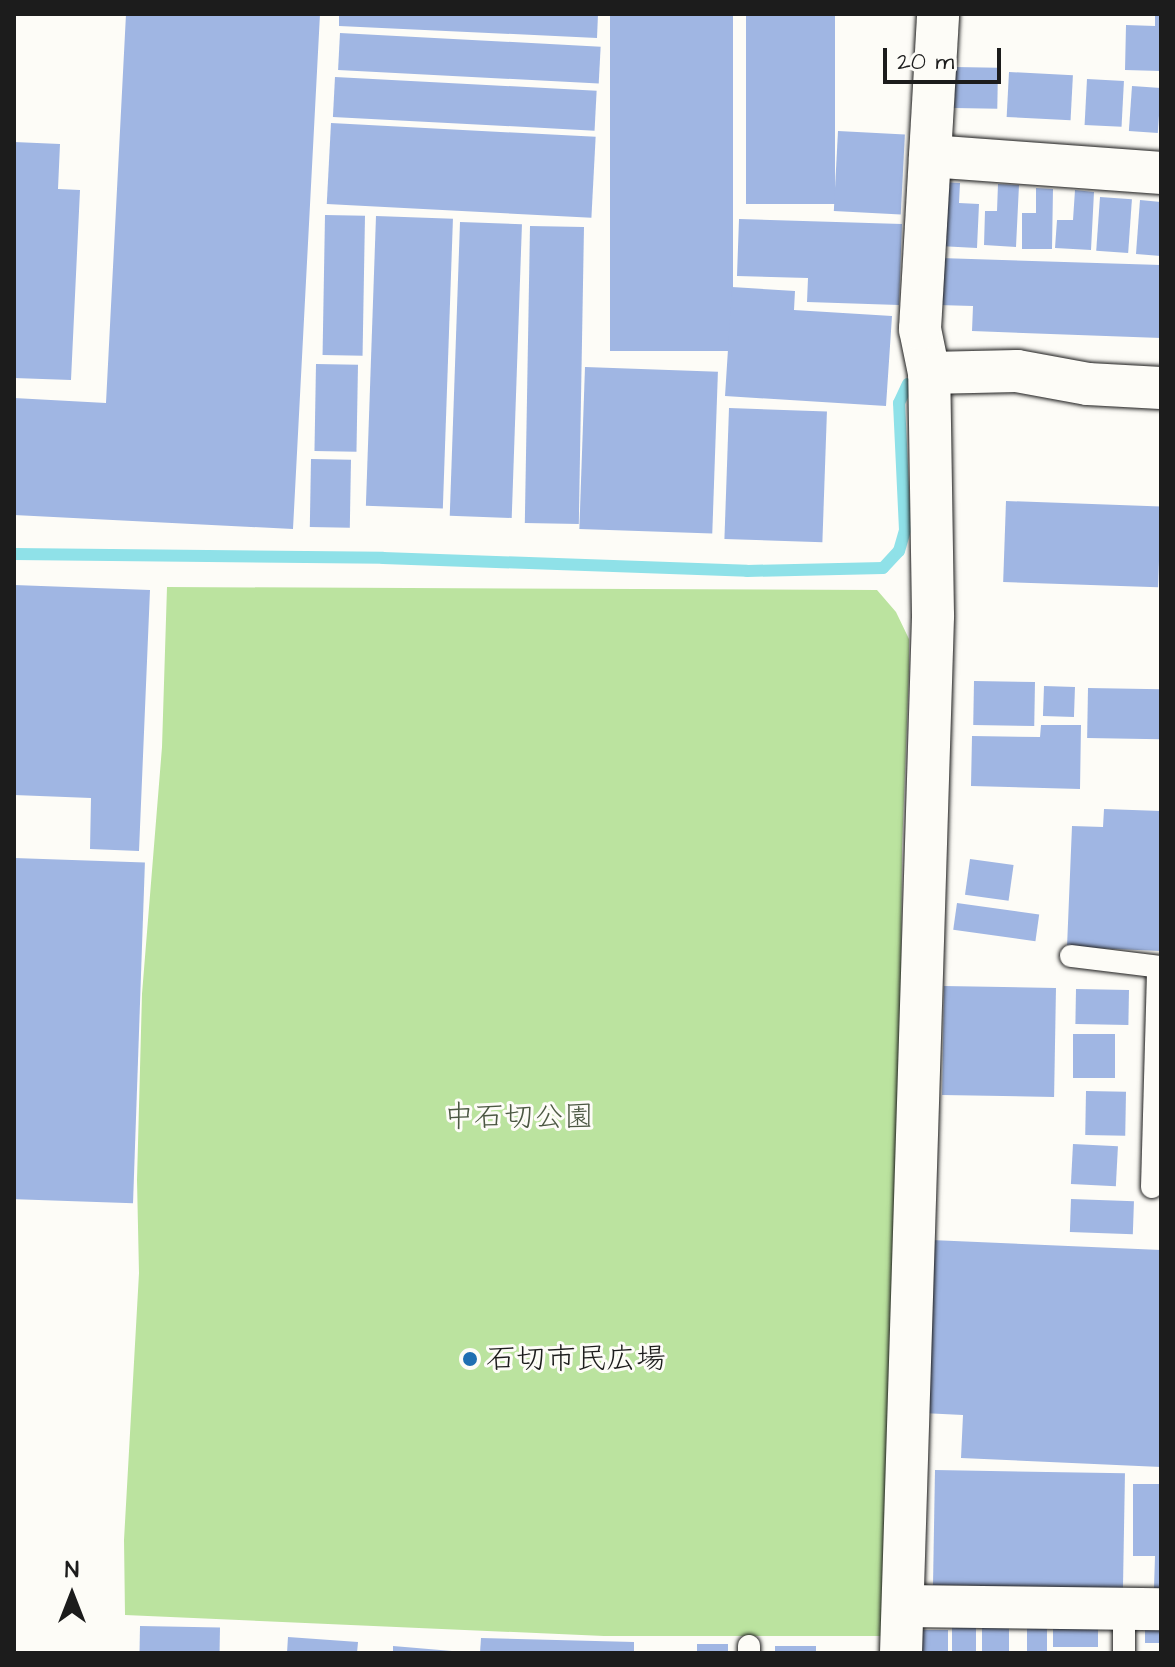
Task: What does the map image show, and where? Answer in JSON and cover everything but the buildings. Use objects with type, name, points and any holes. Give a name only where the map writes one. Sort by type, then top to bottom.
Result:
[{"type":"street","points":[[901,1653],[933,615],[929,373],[920,329],[938,14]]},
{"type":"street","points":[[930,156],[1161,173]]},
{"type":"street","points":[[929,373],[1017,371],[1088,384],[1161,388]]},
{"type":"street","points":[[903,1606],[1142,1609]]},
{"type":"lane","points":[[1071,956],[1159,967],[1157,1146],[1152,1187]]},
{"type":"lane","points":[[1124,1653],[1142,1609]]},
{"type":"green space","name":"中石切公園","points":[[167,587],[877,590],[896,612],[909,639],[909,670],[902,849],[900,1103],[887,1636],[604,1636],[125,1615],[124,1540],[139,1273],[137,1180],[142,994],[162,747]]},
{"type":"waterway","points":[[14,554],[383,558],[747,571],[883,568],[899,551],[905,530],[899,403],[908,384]]},
{"type":"place","name":"石切市民広場","points":[[470,1359]]}]
